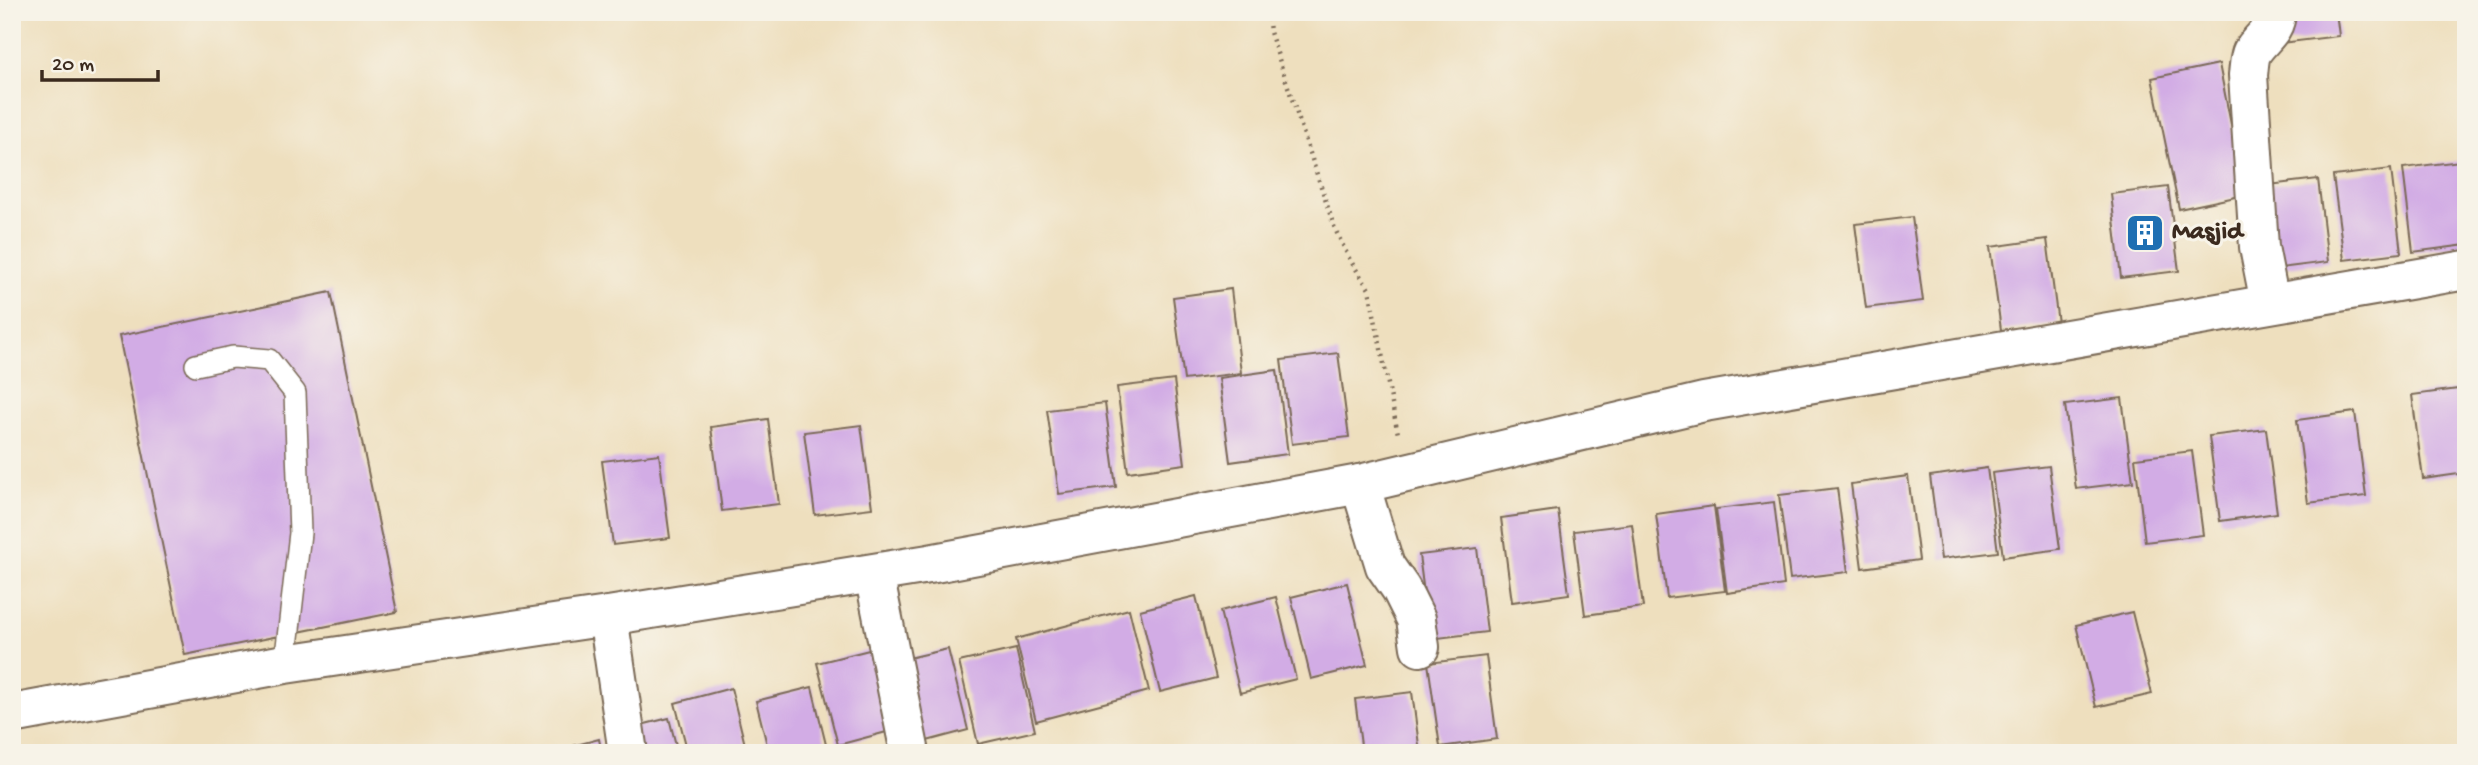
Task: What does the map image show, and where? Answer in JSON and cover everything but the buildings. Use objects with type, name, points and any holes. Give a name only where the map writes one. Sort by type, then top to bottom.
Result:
[{"type":"street","points":[[2270,303],[2259,247],[2248,75],[2251,53],[2266,38],[2276,22],[2276,12]]},
{"type":"street","points":[[12,714],[285,664],[874,574],[1360,484],[1704,402],[2466,271]]},
{"type":"street","points":[[1360,484],[1385,566],[1401,589],[1416,619],[1420,647]]},
{"type":"street","points":[[874,574],[910,753]]},
{"type":"street","points":[[608,616],[628,753]]},
{"type":"lane","points":[[196,365],[233,357],[269,360],[295,393],[300,533],[285,664]]},
{"type":"path","points":[[1268,12],[1270,32],[1335,229],[1350,260],[1369,289],[1405,473]]},
{"type":"place","name":"Masjid","points":[[2145,233]]}]
